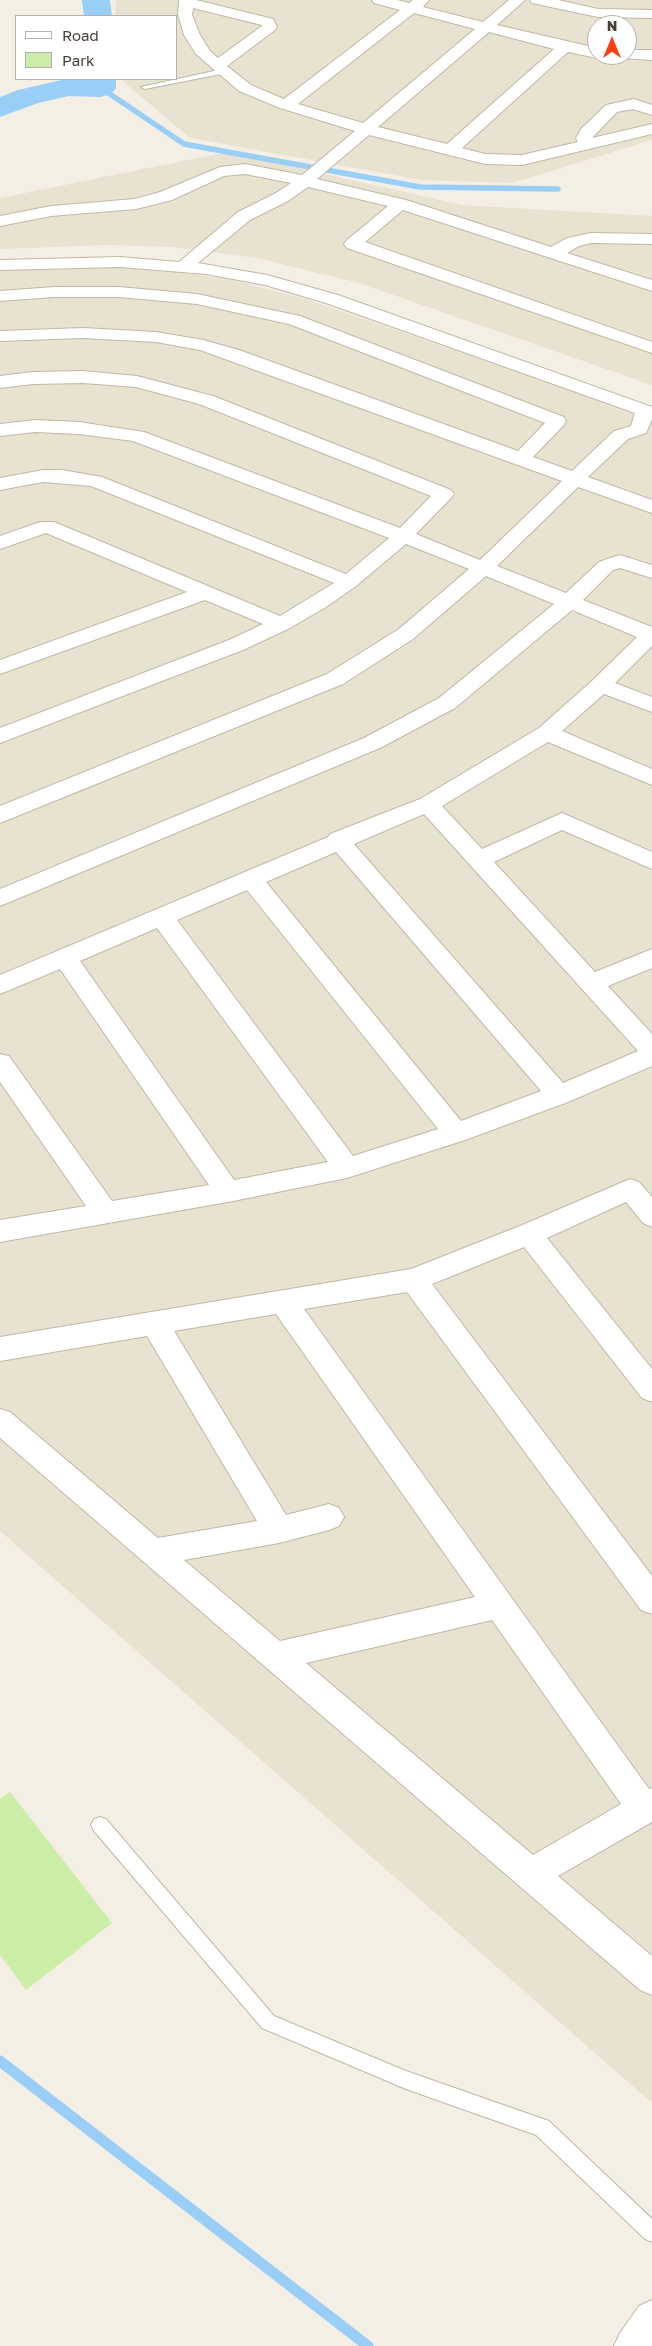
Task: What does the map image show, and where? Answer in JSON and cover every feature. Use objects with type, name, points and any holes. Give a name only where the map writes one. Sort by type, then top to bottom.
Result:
[{"type":"street","points":[[379,0],[418,4],[487,26],[587,51]]},
{"type":"street","points":[[199,263],[231,226],[255,210],[282,198],[305,180],[518,0]]},
{"type":"street","points":[[537,0],[598,13],[652,14]]},
{"type":"street","points":[[220,69],[270,28],[268,22],[186,1],[185,15],[192,35],[204,54],[220,69],[245,88],[286,105],[366,129],[485,159],[522,160],[652,129]]},
{"type":"street","points":[[286,105],[418,4]]},
{"type":"street","points":[[448,151],[565,47]]},
{"type":"street","points":[[637,55],[652,55]]},
{"type":"street","points":[[587,145],[584,138],[587,132],[612,108],[634,104],[652,110]]},
{"type":"street","points":[[0,221],[51,211],[136,204],[166,196],[220,172],[245,169],[305,180],[400,204],[652,286]]},
{"type":"street","points":[[0,265],[120,262],[199,263],[250,232],[269,215],[282,198]]},
{"type":"street","points":[[400,204],[353,244],[652,348]]},
{"type":"street","points":[[231,226],[250,232]]},
{"type":"street","points":[[552,254],[573,242],[592,238],[652,239]]},
{"type":"street","points":[[0,256],[123,252],[199,263],[332,299],[649,408],[639,429],[621,435],[483,568],[406,634],[335,679],[0,816]]},
{"type":"street","points":[[0,296],[54,292],[119,292],[197,298],[294,320],[557,421],[521,459]]},
{"type":"street","points":[[0,336],[83,333],[156,337],[203,345],[234,354],[575,480],[644,499]]},
{"type":"street","points":[[0,382],[33,378],[84,378],[136,382],[206,400],[444,494],[403,536],[349,582],[319,603],[281,624],[236,645],[0,736]]},
{"type":"street","points":[[0,430],[36,426],[70,427],[137,436],[403,536],[652,635],[602,685],[547,733],[428,804],[338,840],[0,985]]},
{"type":"street","points":[[0,484],[12,480],[43,476],[62,476],[95,481],[349,582]]},
{"type":"street","points":[[0,543],[47,526],[281,624]]},
{"type":"street","points":[[0,898],[372,743],[447,703],[569,602],[606,566],[620,560],[652,572]]},
{"type":"street","points":[[4,659],[205,593]]},
{"type":"street","points":[[602,685],[652,705]]},
{"type":"street","points":[[547,733],[652,778]]},
{"type":"street","points":[[428,804],[652,1050]]},
{"type":"street","points":[[479,860],[562,820],[652,861]]},
{"type":"street","points":[[338,840],[559,1095]]},
{"type":"street","points":[[250,878],[456,1133]]},
{"type":"street","points":[[160,916],[347,1168]]},
{"type":"street","points":[[65,958],[228,1192]]},
{"type":"street","points":[[592,982],[652,958]]},
{"type":"street","points":[[0,1231],[228,1192],[347,1168],[456,1133],[559,1095],[652,1056]]},
{"type":"street","points":[[0,1063],[105,1212]]},
{"type":"street","points":[[0,1349],[413,1280],[529,1234],[630,1189],[652,1216]]},
{"type":"street","points":[[529,1234],[652,1390]]},
{"type":"street","points":[[413,1280],[652,1600]]},
{"type":"street","points":[[284,1302],[499,1605],[648,1807],[531,1874]]},
{"type":"street","points":[[154,1324],[279,1530]]},
{"type":"street","points":[[0,1422],[652,1978]]},
{"type":"street","points":[[152,1552],[279,1530],[330,1517]]},
{"type":"street","points":[[274,1656],[499,1605]]},
{"type":"lane","points":[[178,80],[220,69]]},
{"type":"lane","points":[[145,87],[177,80]]},
{"type":"lane","points":[[169,82],[176,91]]},
{"type":"lane","points":[[100,1825],[268,2022],[406,2080],[542,2128],[652,2232]]},
{"type":"shaded area","points":[[116,0],[652,0],[652,140],[512,183],[421,180],[190,138],[121,80],[178,80],[178,15],[115,15]]},
{"type":"shaded area","points":[[228,152],[462,205],[652,216],[652,385],[359,283],[257,258],[170,247],[108,245],[0,249],[0,198]]},
{"type":"shaded area","points":[[63,267],[152,269],[228,279],[309,300],[652,419],[652,2103],[0,1531],[0,271]]},
{"type":"green space","points":[[10,1792],[112,1923],[26,1990],[0,1955],[0,1799]]},
{"type":"waterway","points":[[96,0],[98,15]]},
{"type":"waterway","points":[[0,108],[29,96],[69,87],[101,88],[101,80]]},
{"type":"waterway","points":[[101,88],[184,144],[420,187],[558,189]]},
{"type":"waterway","points":[[0,2061],[368,2346]]}]
